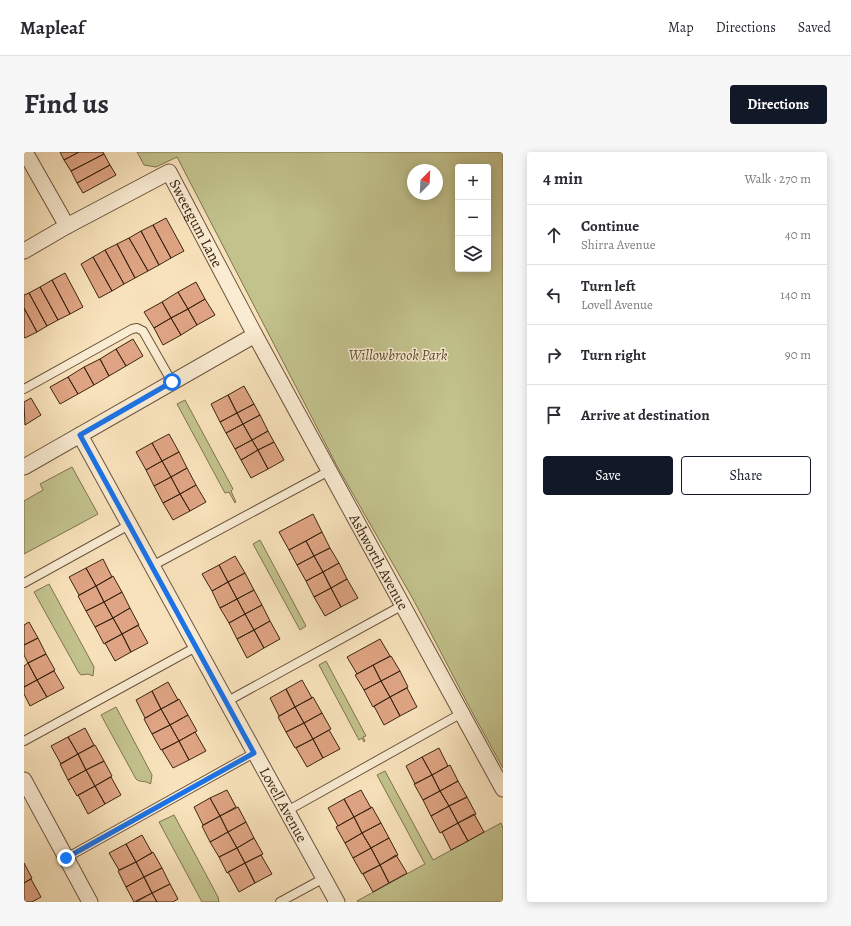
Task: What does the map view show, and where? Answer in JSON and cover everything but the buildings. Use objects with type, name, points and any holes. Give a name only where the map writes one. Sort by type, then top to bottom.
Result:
[{"type":"street","points":[[25,152],[67,226]]},
{"type":"street","name":"Sweetgum Lane","points":[[24,251],[67,226],[169,172],[255,335]]},
{"type":"street","points":[[24,467],[255,335]]},
{"type":"street","name":"Ashworth Avenue","points":[[255,335],[503,790]]},
{"type":"street","name":"Lovell Avenue","points":[[80,435],[336,902]]},
{"type":"street","points":[[24,781],[90,902]]},
{"type":"lane","points":[[24,389],[132,329],[137,328],[143,331],[172,382]]},
{"type":"lane","points":[[152,566],[329,471]]},
{"type":"lane","points":[[24,583],[129,525]]},
{"type":"lane","points":[[226,702],[403,605]]},
{"type":"lane","points":[[24,741],[196,647]]},
{"type":"lane","points":[[287,811],[462,713]]},
{"type":"lane","points":[[66,858],[254,753]]},
{"type":"lane","points":[[280,902],[324,878]]},
{"type":"green space","name":"Willowbrook Park","points":[[137,152],[503,152],[503,768],[413,599],[337,466],[177,157],[156,167],[144,165]]},
{"type":"green space","points":[[185,400],[233,489],[231,491],[236,502],[235,503],[229,492],[225,493],[177,404]]},
{"type":"green space","points":[[72,467],[98,514],[24,554],[24,501],[43,490],[40,484]]},
{"type":"green space","points":[[260,540],[306,626],[300,630],[253,544]]},
{"type":"green space","points":[[49,584],[94,667],[93,676],[88,674],[81,675],[79,673],[34,592]]},
{"type":"green space","points":[[326,661],[366,736],[363,737],[364,742],[362,738],[359,740],[319,665]]},
{"type":"green space","points":[[116,707],[152,775],[150,784],[136,779],[101,715]]},
{"type":"green space","points":[[385,771],[433,860],[501,823],[503,828],[503,902],[357,901],[425,864],[377,775]]},
{"type":"green space","points":[[174,815],[218,897],[219,902],[202,902],[159,822]]},
{"type":"route","points":[[66,858],[254,753],[80,435],[172,382]]}]
